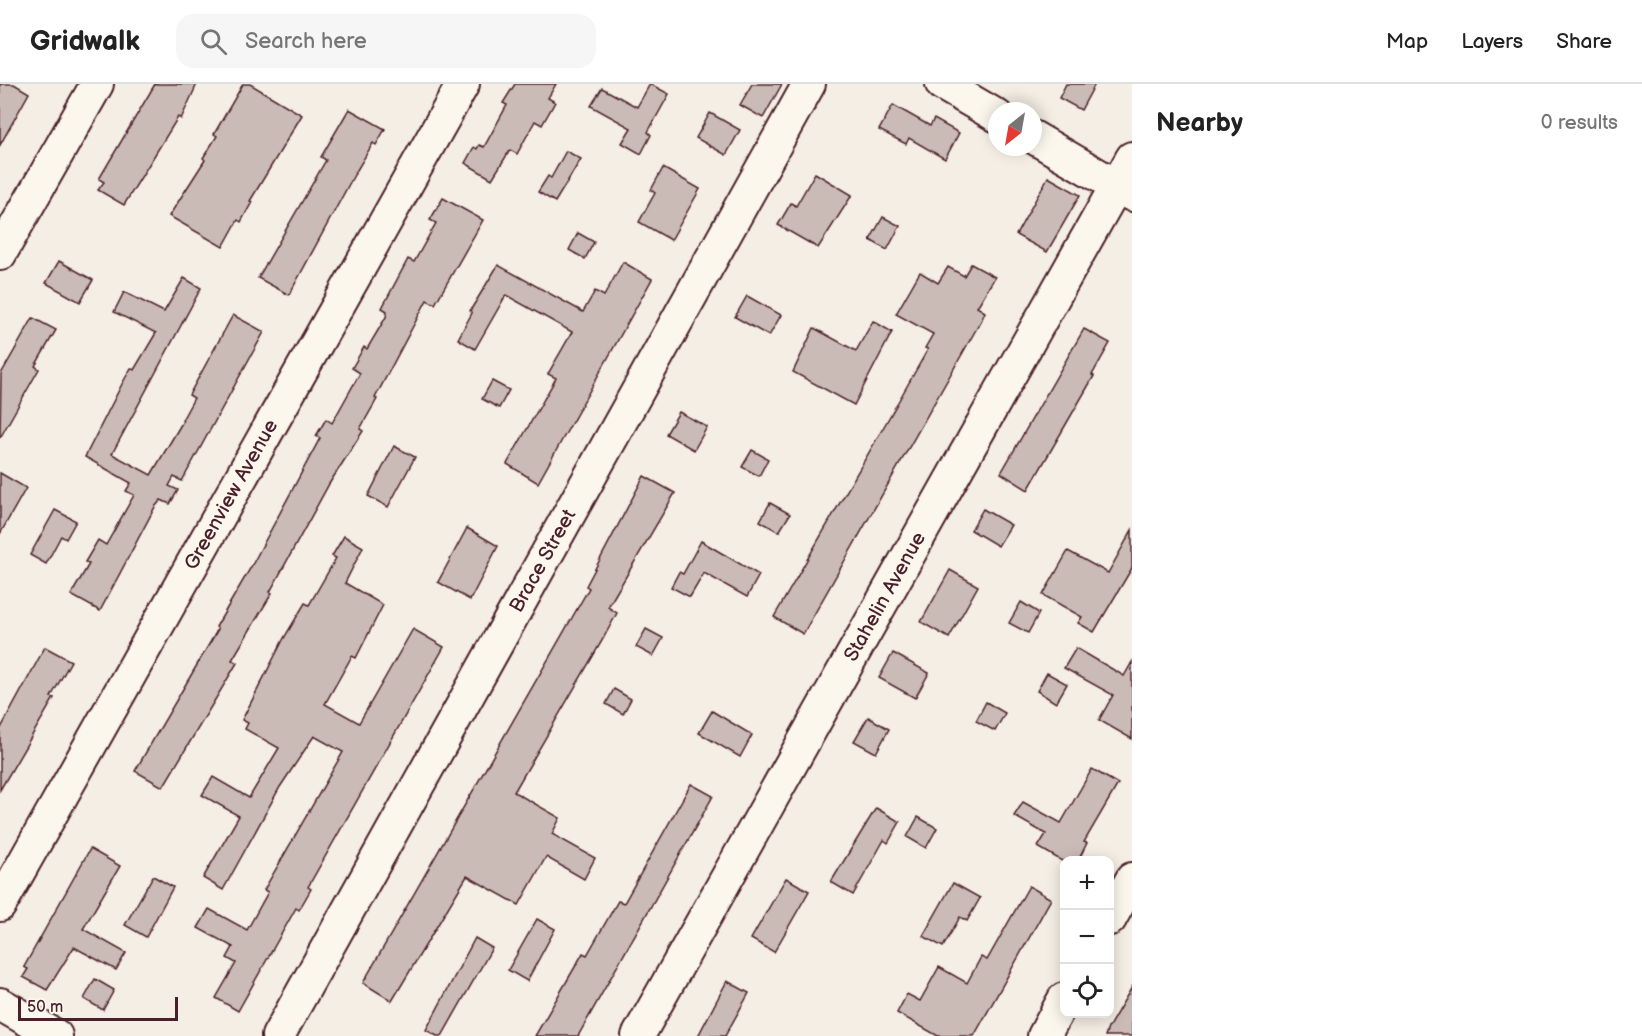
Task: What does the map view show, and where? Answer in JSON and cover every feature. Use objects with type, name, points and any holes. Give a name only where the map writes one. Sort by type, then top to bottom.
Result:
[{"type":"street","points":[[0,255],[97,84]]},
{"type":"street","name":"Greenview Avenue","points":[[0,905],[463,84]]},
{"type":"street","name":"Brace Street","points":[[278,1036],[809,84]]},
{"type":"street","points":[[942,84],[988,111]]},
{"type":"street","points":[[1042,142],[1124,190]]},
{"type":"street","name":"Stahelin Avenue","points":[[638,1036],[1124,190],[1132,158]]},
{"type":"street","points":[[1114,912],[1132,879]]},
{"type":"street","points":[[0,1004],[56,1036]]},
{"type":"street","points":[[1044,1036],[1060,1008]]},
{"type":"building","points":[[0,84],[14,84],[29,93],[0,145]]},
{"type":"building","points":[[155,84],[197,84],[181,119],[178,117],[124,205],[98,190],[104,182],[99,179]]},
{"type":"building","points":[[243,84],[250,84],[302,115],[250,201],[252,202],[241,222],[238,220],[223,247],[169,216],[205,160],[203,158],[217,136],[214,134]]},
{"type":"building","points":[[515,84],[556,84],[548,98],[555,102],[542,125],[535,121],[517,154],[510,150],[492,179],[465,163],[474,147],[477,149],[479,145],[484,147],[507,105],[503,103]]},
{"type":"building","points":[[650,84],[669,94],[648,132],[651,135],[641,154],[622,143],[631,128],[591,106],[602,88],[637,107]]},
{"type":"building","points":[[752,84],[782,84],[763,118],[740,105]]},
{"type":"building","points":[[1066,84],[1095,84],[1081,110],[1059,98]]},
{"type":"building","points":[[893,105],[930,126],[934,119],[959,133],[945,159],[909,138],[906,144],[879,130]]},
{"type":"building","points":[[349,109],[385,129],[376,145],[373,143],[354,175],[289,295],[258,278],[326,160],[321,157]]},
{"type":"building","points":[[710,113],[740,130],[726,155],[696,138]]},
{"type":"building","points":[[566,151],[581,159],[555,202],[538,192],[548,176],[551,178]]},
{"type":"building","points":[[663,168],[700,189],[671,240],[639,222],[655,193],[651,190]]},
{"type":"building","points":[[815,173],[852,195],[818,248],[778,225],[791,203],[796,206]]},
{"type":"building","points":[[1048,177],[1080,195],[1047,252],[1016,235]]},
{"type":"building","points":[[443,198],[483,220],[435,304],[427,300],[375,398],[377,399],[360,429],[363,431],[329,484],[270,592],[272,593],[232,660],[237,663],[163,787],[135,771],[218,629],[216,627],[320,438],[316,436],[326,419],[332,423],[360,373],[352,368],[364,347],[367,349],[386,317],[387,311],[382,308],[408,259],[414,262],[436,223],[430,220]]},
{"type":"building","points":[[883,217],[900,226],[887,250],[870,240]]},
{"type":"building","points":[[578,233],[594,242],[585,259],[569,250]]},
{"type":"building","points":[[59,261],[93,280],[80,302],[46,283]]},
{"type":"building","points":[[623,262],[652,279],[538,483],[507,464],[556,378],[548,374],[572,332],[506,295],[475,349],[458,339],[472,313],[470,311],[498,265],[583,312],[595,291],[604,296]]},
{"type":"building","points":[[971,264],[995,277],[977,307],[985,312],[982,319],[803,634],[774,617],[928,349],[925,348],[933,334],[896,314],[920,272],[938,283],[948,267],[964,276]]},
{"type":"building","points":[[184,278],[201,288],[112,454],[151,475],[183,421],[194,398],[189,395],[233,315],[264,332],[182,481],[174,477],[169,486],[178,490],[170,504],[161,500],[155,507],[100,611],[71,595],[89,564],[85,562],[98,540],[106,545],[134,495],[126,491],[131,483],[85,457],[131,368],[134,370],[156,333],[114,312],[124,292],[164,312]]},
{"type":"building","points":[[747,296],[781,315],[769,336],[735,317]]},
{"type":"building","points":[[33,318],[56,330],[35,366],[39,369],[0,438],[1,374]]},
{"type":"building","points":[[873,321],[892,332],[854,405],[793,372],[814,328],[856,351]]},
{"type":"building","points":[[1084,329],[1110,343],[1092,375],[1094,376],[1028,490],[1001,473]]},
{"type":"building","points":[[492,381],[509,390],[499,408],[482,399]]},
{"type":"building","points":[[679,412],[707,427],[694,450],[666,434]]},
{"type":"building","points":[[394,446],[415,457],[388,507],[368,496]]},
{"type":"building","points":[[752,450],[768,459],[759,476],[742,467]]},
{"type":"building","points":[[0,473],[26,488],[0,534]]},
{"type":"building","points":[[644,476],[675,493],[608,607],[617,613],[603,639],[514,792],[560,818],[552,834],[595,858],[584,879],[546,857],[519,905],[467,876],[392,1001],[363,983],[589,588],[586,586]]},
{"type":"building","points":[[770,503],[790,514],[779,532],[760,521]]},
{"type":"building","points":[[983,509],[1011,525],[998,546],[971,530]]},
{"type":"building","points":[[55,510],[76,521],[66,539],[61,536],[46,564],[30,555]]},
{"type":"building","points":[[467,528],[498,546],[470,600],[438,582]]},
{"type":"building","points":[[1132,530],[1132,568],[1094,632],[1078,623],[1082,617],[1043,595],[1068,551],[1108,573]]},
{"type":"building","points":[[344,536],[363,547],[345,583],[383,605],[356,658],[352,656],[325,704],[359,723],[413,629],[444,647],[308,887],[311,889],[299,910],[296,908],[238,1011],[216,998],[236,963],[227,958],[233,947],[198,928],[209,909],[247,930],[268,892],[264,890],[343,752],[314,736],[280,787],[223,890],[203,878],[239,816],[202,795],[213,777],[249,798],[279,748],[245,729],[248,723],[242,720],[284,638],[305,603],[309,605],[336,558],[332,556]]},
{"type":"building","points":[[701,541],[759,575],[747,597],[704,573],[690,597],[671,587],[679,572],[683,574]]},
{"type":"building","points":[[950,570],[978,586],[949,638],[921,622]]},
{"type":"building","points":[[1021,602],[1039,613],[1028,633],[1009,623]]},
{"type":"building","points":[[646,629],[663,638],[653,656],[636,647]]},
{"type":"building","points":[[45,647],[71,661],[51,697],[54,698],[0,790],[0,730]]},
{"type":"building","points":[[1076,648],[1124,676],[1132,662],[1132,739],[1099,720],[1113,695],[1064,668]]},
{"type":"building","points":[[893,653],[929,673],[915,698],[879,678]]},
{"type":"building","points":[[1047,673],[1067,684],[1056,703],[1037,691]]},
{"type":"building","points":[[614,689],[631,699],[623,714],[606,704]]},
{"type":"building","points":[[986,702],[1005,713],[995,731],[976,721]]},
{"type":"building","points":[[712,711],[752,735],[740,757],[699,733]]},
{"type":"building","points":[[868,717],[889,729],[876,753],[854,741]]},
{"type":"building","points":[[1092,769],[1118,784],[1084,842],[1087,843],[1080,856],[1060,856],[1060,860],[1038,847],[1046,834],[1014,816],[1023,802],[1061,823]]},
{"type":"building","points":[[691,784],[713,796],[578,1036],[535,1036],[583,953],[587,955],[618,901],[624,903]]},
{"type":"building","points":[[876,808],[900,822],[888,843],[884,840],[853,895],[831,882]]},
{"type":"building","points":[[918,817],[937,828],[926,848],[907,837]]},
{"type":"building","points":[[90,849],[120,866],[83,929],[126,953],[116,970],[74,947],[47,990],[23,977],[28,969],[24,967]]},
{"type":"building","points":[[153,876],[173,887],[146,937],[125,925]]},
{"type":"building","points":[[786,878],[809,891],[774,952],[751,939]]},
{"type":"building","points":[[953,883],[980,898],[967,921],[960,917],[943,947],[923,936]]},
{"type":"building","points":[[1029,886],[1051,899],[974,1036],[938,1036],[897,1013],[907,994],[920,1001],[939,967],[967,983],[981,957],[987,960]]},
{"type":"building","points":[[537,919],[555,929],[527,981],[508,970]]},
{"type":"building","points":[[475,938],[492,948],[442,1036],[437,1036],[426,1030]]},
{"type":"building","points":[[95,979],[114,990],[103,1010],[84,999]]},
{"type":"building","points":[[727,981],[749,993],[725,1036],[698,1036]]},
{"type":"building","points":[[1132,987],[1132,1036],[1105,1036]]}]
